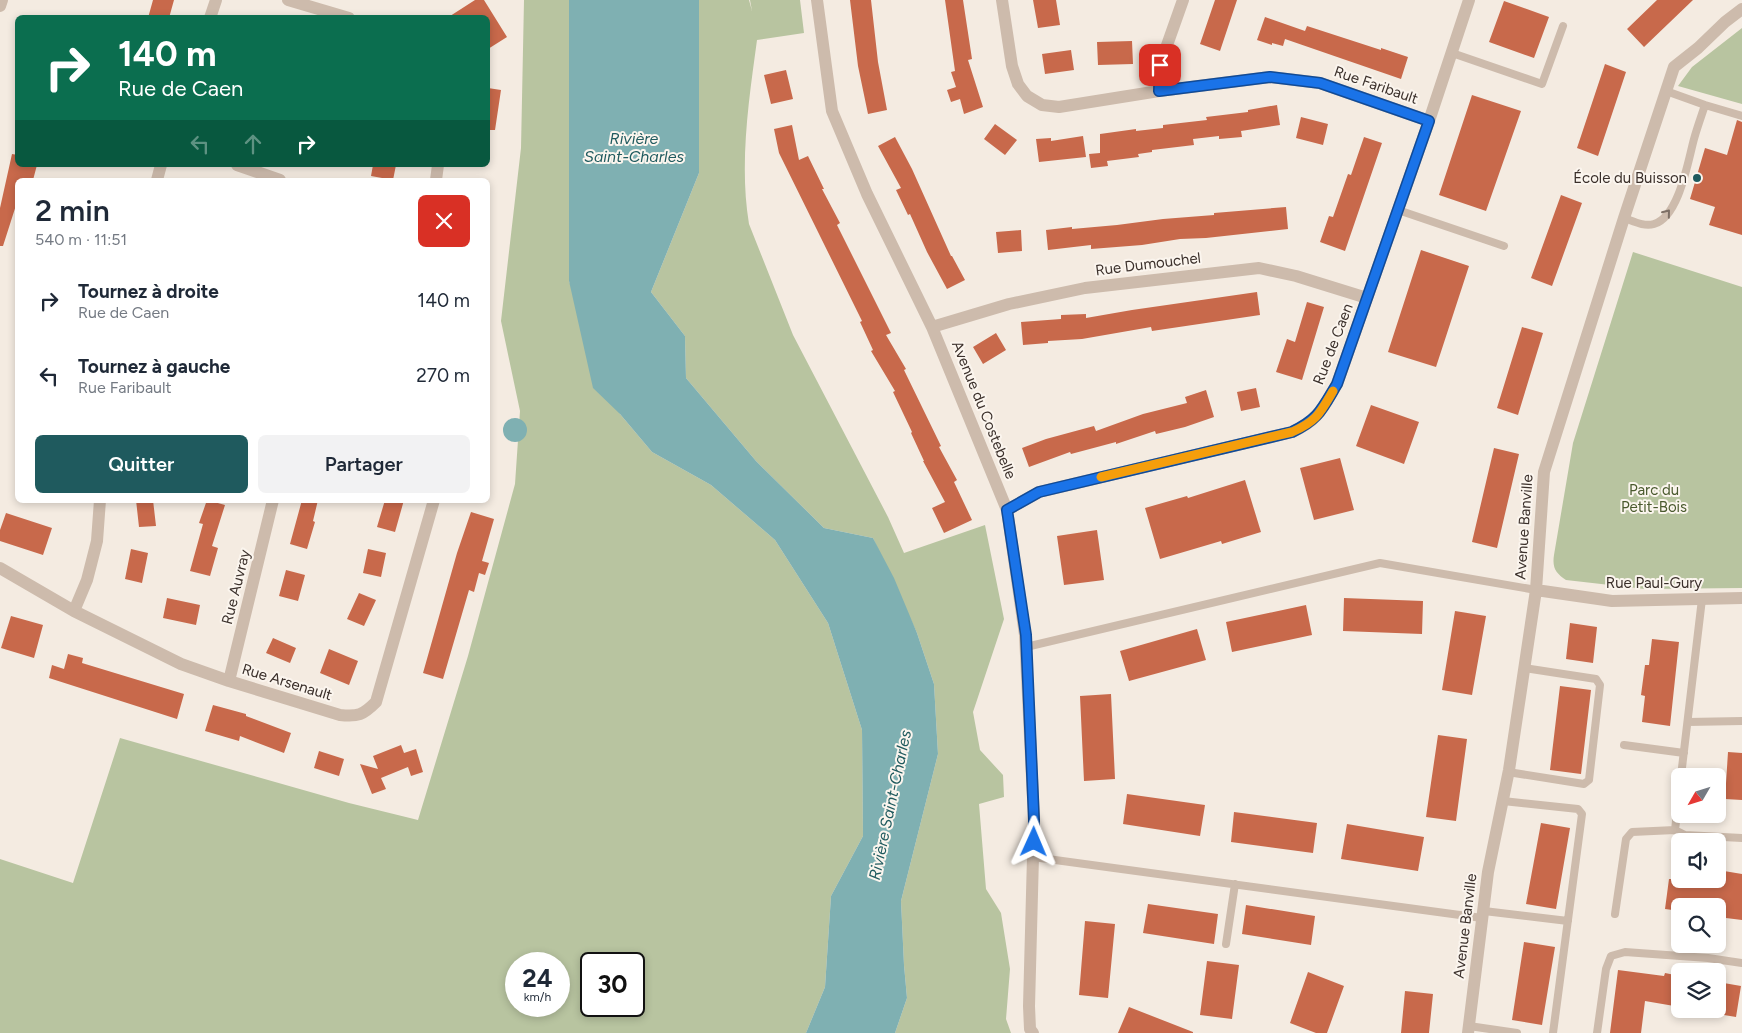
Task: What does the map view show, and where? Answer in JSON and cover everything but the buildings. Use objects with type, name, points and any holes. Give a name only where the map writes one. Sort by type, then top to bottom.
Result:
[{"type":"street","points":[[0,6],[2,0]]},
{"type":"street","points":[[211,15],[216,0]]},
{"type":"street","points":[[288,0],[339,15]]},
{"type":"street","name":"Avenue du Costebelle","points":[[817,0],[832,111],[867,194],[932,327],[1007,510],[1026,647],[1034,820],[1028,1006],[1030,1029],[1033,1033]]},
{"type":"street","name":"Rue Faribault","points":[[1002,0],[1012,66],[1018,84],[1027,96],[1042,105],[1059,107],[1159,91],[1270,77],[1320,83],[1429,121]]},
{"type":"street","points":[[1159,91],[1160,65],[1183,0]]},
{"type":"street","name":"Rue de Caen","points":[[1007,510],[1039,492],[1292,432],[1309,424],[1321,411],[1337,384],[1429,121],[1469,0]]},
{"type":"street","name":"Avenue Banville","points":[[1469,1029],[1488,872],[1508,772],[1536,590],[1544,472],[1674,67],[1742,9]]},
{"type":"street","points":[[243,167],[274,178]]},
{"type":"street","name":"Rue Dumouchel","points":[[932,327],[1009,304],[1085,288],[1259,268],[1296,276],[1367,298]]},
{"type":"street","points":[[74,611],[86,580],[97,541],[100,503]]},
{"type":"street","name":"Rue Auvray","points":[[229,681],[272,503]]},
{"type":"street","name":"Rue Arsenault","points":[[0,568],[74,611],[181,664],[229,681],[340,715],[355,716],[367,712],[377,698],[433,503]]},
{"type":"street","name":"Rue Paul-Gury","points":[[1536,590],[1612,601],[1742,598]]},
{"type":"lane","points":[[1452,53],[1542,84],[1564,26]]},
{"type":"lane","points":[[1666,91],[1742,116]]},
{"type":"lane","points":[[1624,218],[1648,225],[1660,221],[1667,214],[1681,189],[1705,105]]},
{"type":"lane","points":[[1398,210],[1504,246]]},
{"type":"lane","points":[[1026,647],[1380,562],[1536,590]]},
{"type":"lane","points":[[1682,768],[1702,599]]},
{"type":"lane","points":[[1508,772],[1584,784],[1589,780],[1600,685],[1596,679],[1524,668]]},
{"type":"lane","points":[[1688,722],[1742,721]]},
{"type":"lane","points":[[1624,745],[1684,753]]},
{"type":"lane","points":[[1502,801],[1578,809],[1582,814],[1553,1033]]},
{"type":"lane","points":[[1675,830],[1676,823]]},
{"type":"lane","points":[[1614,914],[1626,839],[1632,832],[1675,830],[1685,835],[1742,838]]},
{"type":"lane","points":[[1033,857],[1483,915],[1568,921]]},
{"type":"lane","points":[[1226,944],[1235,884]]},
{"type":"lane","points":[[1597,1033],[1606,969],[1611,956],[1625,952],[1708,958],[1742,963]]},
{"type":"lane","points":[[1469,1029],[1517,1033]]},
{"type":"green space","points":[[524,0],[569,0],[569,281],[620,414],[652,452],[711,485],[775,540],[828,623],[862,730],[863,836],[831,896],[825,987],[806,1033],[0,1033],[0,859],[73,883],[120,738],[349,803],[418,820],[468,656],[515,484],[520,411],[501,321],[521,148]]},
{"type":"green space","points":[[699,0],[749,0],[752,11],[750,0],[800,0],[804,33],[757,40],[748,108],[745,155],[746,201],[749,224],[793,335],[888,517],[904,553],[985,525],[1004,619],[973,712],[980,750],[1003,775],[1004,797],[979,804],[986,889],[1001,913],[1010,969],[1006,1019],[1011,1033],[895,1033],[907,998],[901,901],[938,754],[934,684],[917,633],[873,538],[824,528],[756,461],[686,378],[685,336],[651,292],[699,173]]},
{"type":"green space","points":[[1742,28],[1742,104],[1678,86],[1692,67]]},
{"type":"green space","name":"Parc du Petit-Bois","points":[[1633,252],[1742,287],[1742,588],[1645,589],[1566,580],[1554,567],[1554,555],[1573,443]]},
{"type":"water","name":"Rivière Saint-Charles","points":[[569,0],[699,0],[699,173],[651,292],[685,336],[686,378],[756,461],[824,528],[873,538],[894,578],[917,633],[934,684],[938,754],[901,901],[907,998],[895,1033],[806,1033],[825,987],[831,896],[863,836],[862,730],[828,623],[775,540],[711,485],[652,452],[620,414],[593,388],[569,281]]},
{"type":"water","points":[[510,418],[520,418],[527,425],[527,435],[520,442],[510,442],[503,435],[503,425]]},
{"type":"slow traffic","points":[[1101,477],[1292,432],[1309,424],[1321,411],[1333,391]]},
{"type":"place","name":"École du Buisson","points":[[1697,178]]},
{"type":"route","points":[[1034,842],[1026,635],[1007,510],[1039,492],[1292,432],[1309,424],[1321,411],[1337,384],[1429,121],[1320,83],[1270,77],[1159,91],[1160,65]]}]
